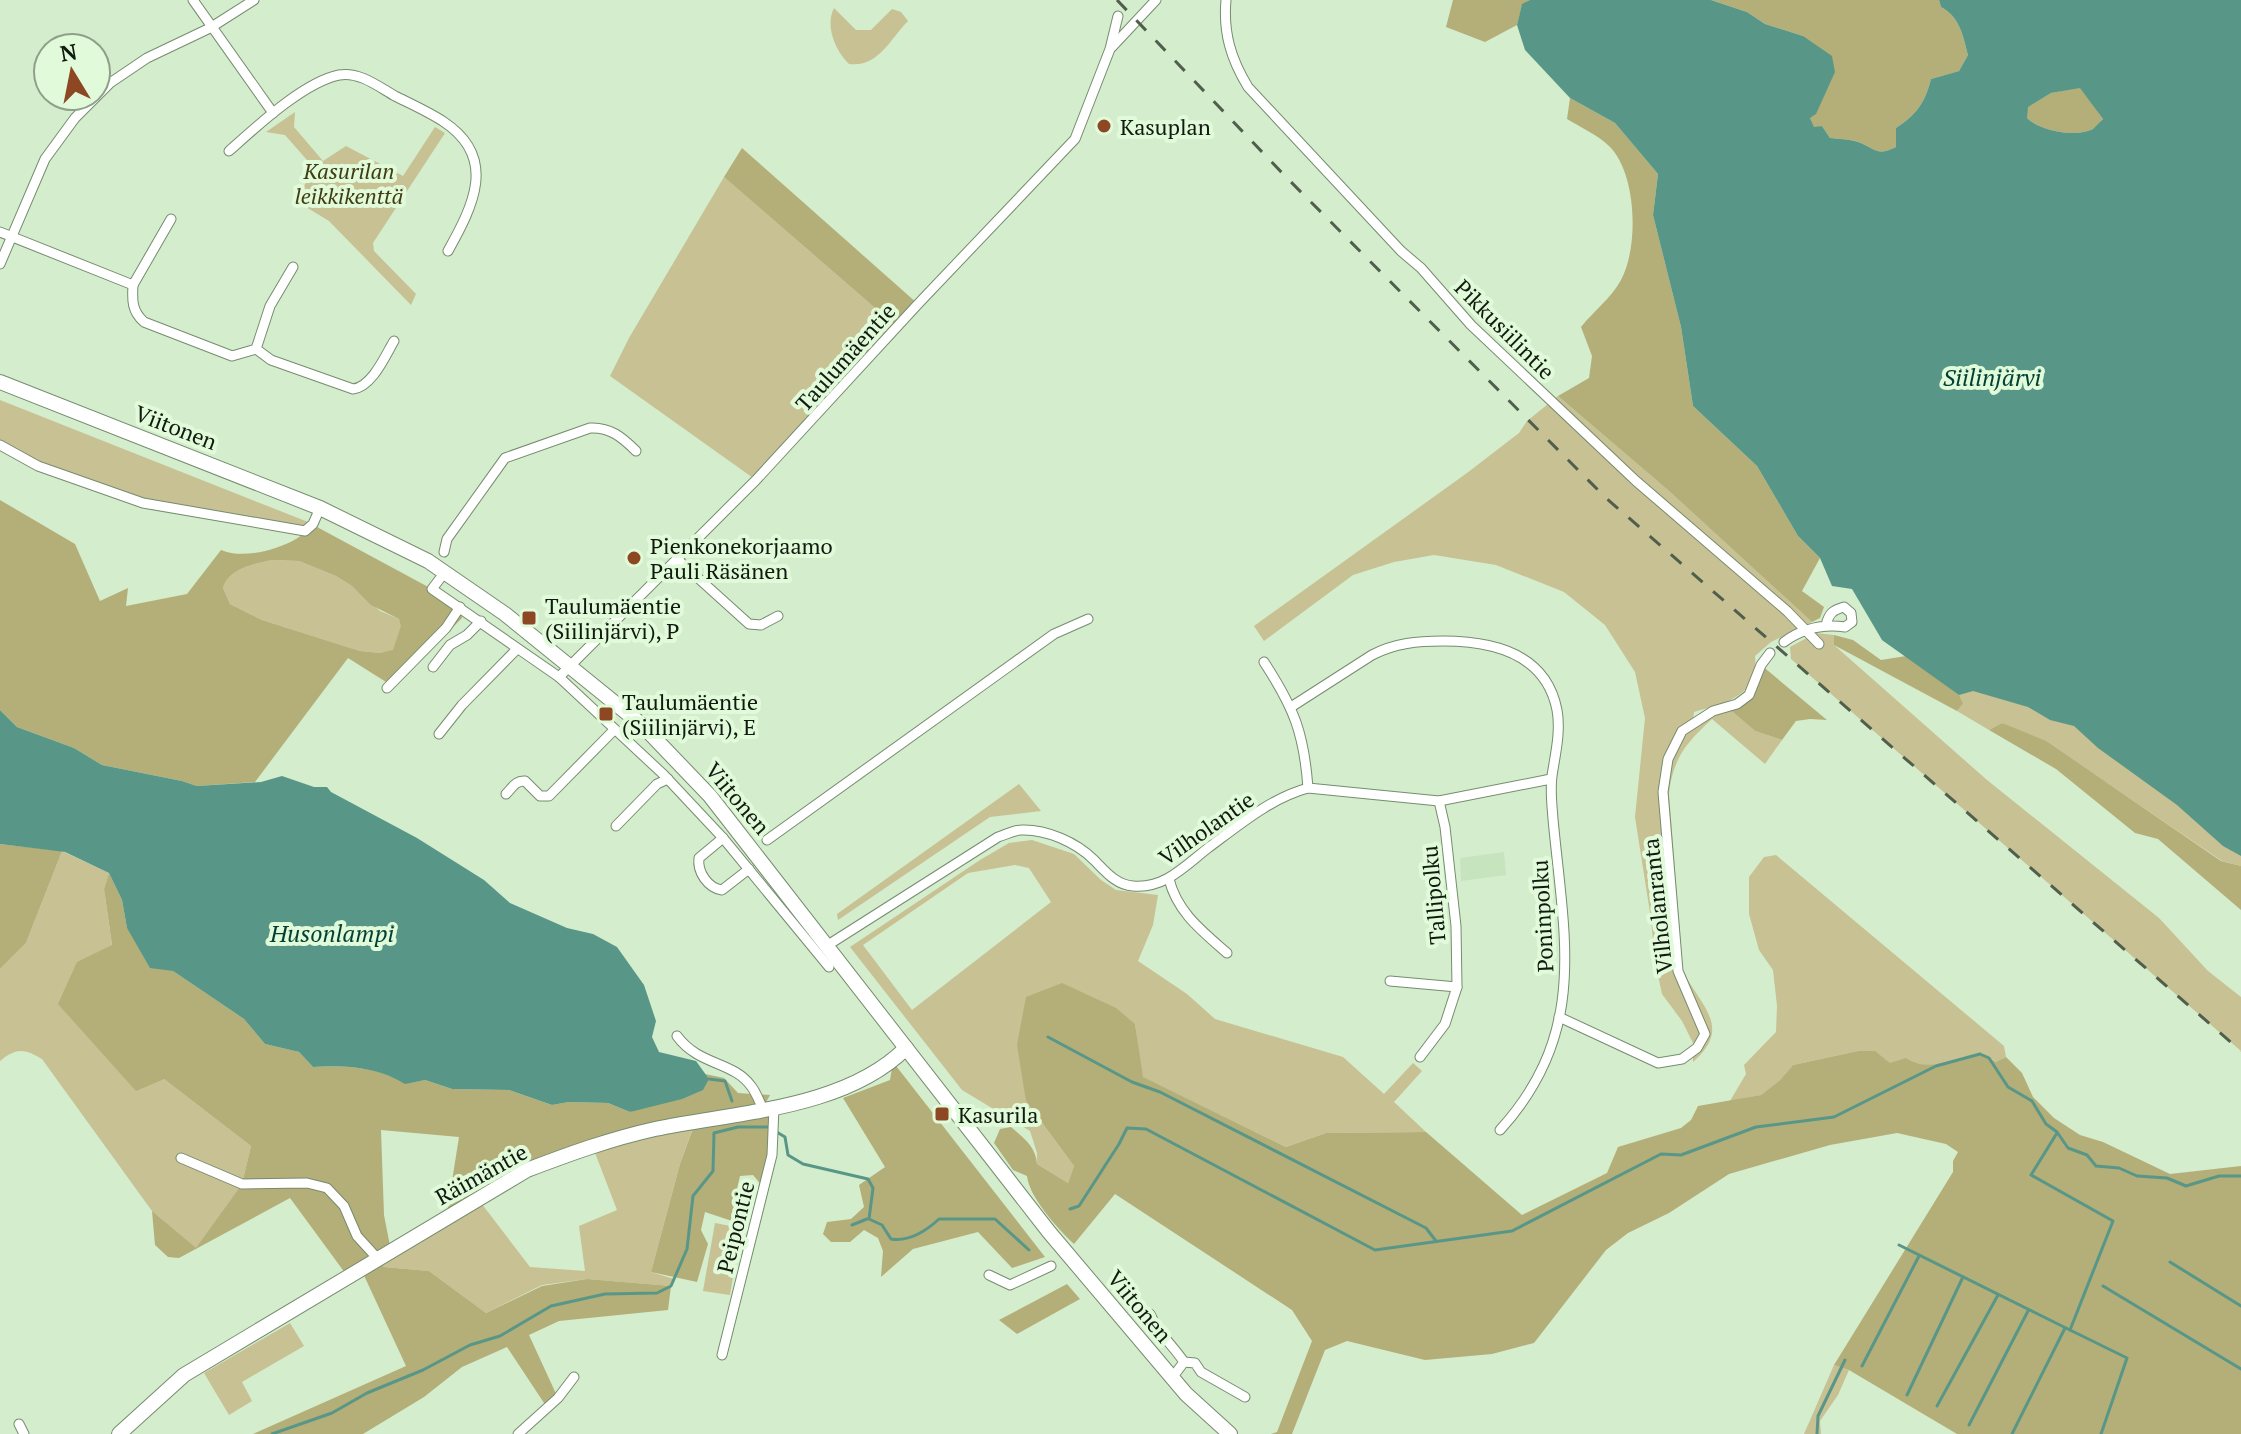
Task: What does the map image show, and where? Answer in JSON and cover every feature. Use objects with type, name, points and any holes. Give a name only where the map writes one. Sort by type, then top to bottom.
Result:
[{"type":"main road","name":"Viitonen","points":[[0,382],[374,532],[445,572],[571,665],[642,725],[710,796],[1049,1232],[1172,1378],[1230,1434]]},
{"type":"main road","name":"Räimäntie","points":[[119,1434],[184,1375],[527,1170],[584,1147],[841,1090],[867,1079],[893,1062],[906,1048]]},
{"type":"street","points":[[193,0],[273,113]]},
{"type":"street","points":[[0,264],[45,159],[75,118],[110,83],[147,58],[210,28],[254,0]]},
{"type":"street","name":"Taulumäentie","points":[[1110,49],[1156,0]]},
{"type":"street","name":"Pikkusiilintie","points":[[1226,0],[1224,19],[1234,64],[1248,87],[1314,159],[1421,268],[1471,325],[1636,481],[1808,630],[1819,644]]},
{"type":"street","name":"Taulumäentie","points":[[559,677],[756,480],[1075,139],[1110,49],[1118,16]]},
{"type":"street","points":[[229,151],[273,113],[318,83],[343,74],[360,78],[448,124],[469,148],[476,168],[477,187],[469,213],[448,251]]},
{"type":"street","points":[[171,219],[133,285],[132,302],[137,316],[144,322],[232,356],[256,349]]},
{"type":"street","points":[[0,232],[133,285]]},
{"type":"street","points":[[256,349],[270,306],[293,267]]},
{"type":"street","points":[[256,349],[271,360],[359,389],[367,383],[394,341]]},
{"type":"street","points":[[444,552],[447,539],[510,455],[590,428],[602,427],[622,436],[636,451]]},
{"type":"street","points":[[0,445],[38,466],[143,503],[305,531],[313,524],[320,508]]},
{"type":"street","points":[[677,559],[749,624],[761,625],[778,616]]},
{"type":"street","points":[[445,572],[432,589],[559,677],[668,779],[723,838],[829,967]]},
{"type":"street","points":[[387,688],[446,628],[460,607]]},
{"type":"street","points":[[767,840],[1054,634],[1088,619]]},
{"type":"street","points":[[433,667],[450,645],[467,635],[481,621]]},
{"type":"street","points":[[1784,642],[1826,625]]},
{"type":"street","name":"Poninpolku","points":[[1291,707],[1383,649],[1413,642],[1462,641],[1494,645],[1523,658],[1550,689],[1557,710],[1558,730],[1551,779],[1565,932],[1565,970],[1555,1042],[1519,1109],[1500,1130]]},
{"type":"street","points":[[439,734],[462,705],[517,649]]},
{"type":"street","name":"Vilholanranta","points":[[1559,1017],[1658,1063],[1682,1059],[1697,1048],[1705,1034],[1678,971],[1674,934],[1663,792],[1668,759],[1682,731],[1713,711],[1737,704],[1749,695],[1761,665],[1770,653]]},
{"type":"street","points":[[1264,662],[1291,707],[1306,755],[1308,788],[1439,801],[1551,779]]},
{"type":"street","points":[[506,794],[516,782],[525,781],[540,796],[549,796],[614,730]]},
{"type":"street","points":[[616,826],[657,784],[668,779]]},
{"type":"street","name":"Vilholantie","points":[[828,945],[998,837],[1020,830],[1042,832],[1067,840],[1122,883],[1134,887],[1169,879],[1249,819],[1292,792],[1308,788]]},
{"type":"street","name":"Tallipolku","points":[[1420,1057],[1445,1024],[1457,987],[1456,926],[1445,827],[1439,801]]},
{"type":"street","points":[[723,838],[699,858],[701,873],[711,886],[722,890],[749,869]]},
{"type":"street","points":[[1169,879],[1183,912],[1227,953]]},
{"type":"street","points":[[1390,981],[1457,987]]},
{"type":"street","points":[[677,1036],[683,1045],[705,1060],[734,1070],[751,1085],[768,1108]]},
{"type":"street","name":"Peipontie","points":[[722,1355],[772,1155],[768,1108]]},
{"type":"street","points":[[181,1158],[242,1184],[307,1183],[327,1188],[344,1206],[357,1236],[378,1259]]},
{"type":"street","points":[[989,1275],[1010,1285],[1051,1266]]},
{"type":"street","points":[[1150,1314],[1158,1333],[1184,1362]]},
{"type":"street","points":[[1172,1378],[1184,1362]]},
{"type":"street","points":[[1184,1362],[1195,1363],[1201,1372],[1245,1397]]},
{"type":"street","points":[[518,1434],[558,1398],[574,1377]]},
{"type":"shaded area","points":[[1453,0],[1530,0],[1522,5],[1517,25],[1485,42],[1446,27]]},
{"type":"shaded area","points":[[1711,0],[1939,0],[1941,7],[1957,22],[1968,55],[1959,71],[1931,79],[1919,108],[1896,128],[1896,147],[1880,151],[1855,141],[1830,138],[1822,126],[1814,128],[1810,118],[1803,36],[1765,24],[1747,12]]},
{"type":"shaded area","points":[[2081,87],[2103,119],[2093,129],[2077,133],[2058,132],[2027,118],[2027,107],[2051,93]]},
{"type":"shaded area","points":[[1570,98],[1615,123],[1658,174],[1653,215],[1681,327],[1693,406],[1757,466],[1798,536],[1820,558],[1802,591],[1824,607],[1820,618],[1812,622],[1669,491],[1558,396],[1589,378],[1592,356],[1581,327],[1621,280],[1631,249],[1632,230],[1630,192],[1618,158],[1605,142],[1567,119]]},
{"type":"shaded area","points":[[742,148],[918,304],[897,327],[724,177]]},
{"type":"shaded area","points":[[0,500],[75,544],[100,601],[128,588],[126,606],[187,594],[221,550],[248,554],[269,550],[317,527],[460,607],[462,618],[394,687],[348,658],[255,782],[197,786],[102,765],[74,748],[17,727],[0,710]],"holes":[[[272,560],[299,561],[336,576],[352,586],[371,605],[399,619],[401,626],[393,650],[380,653],[360,651],[262,620],[230,604],[223,588],[236,571]]]},
{"type":"shaded area","points":[[1834,635],[1853,640],[1881,660],[1906,656],[1959,695],[1963,704],[1957,711],[1834,645]]},
{"type":"shaded area","points":[[1761,665],[1827,720],[1796,721],[1782,740],[1755,731],[1727,707],[1749,695]]},
{"type":"shaded area","points":[[2002,723],[2046,741],[2221,861],[2241,866],[2241,910],[2158,839],[2135,833],[2056,769],[1989,730]]},
{"type":"shaded area","points":[[0,844],[62,851],[26,943],[0,969]]},
{"type":"shaded area","points":[[1504,852],[1506,875],[1461,881],[1460,858]]},
{"type":"shaded area","points":[[109,873],[122,900],[127,928],[173,971],[244,1019],[265,1044],[299,1052],[313,1067],[360,1068],[383,1073],[405,1083],[425,1080],[452,1089],[509,1090],[552,1105],[608,1103],[630,1112],[709,1079],[705,1074],[724,1078],[738,1093],[770,1095],[763,1108],[774,1107],[764,1188],[753,1175],[740,1176],[736,1193],[750,1211],[735,1222],[705,1212],[701,1230],[708,1244],[697,1282],[651,1272],[680,1164],[695,1123],[584,1147],[446,1219],[459,1137],[381,1130],[384,1215],[391,1251],[378,1259],[384,1267],[429,1271],[486,1313],[542,1286],[587,1279],[671,1286],[668,1310],[559,1321],[529,1335],[558,1398],[546,1406],[507,1347],[462,1367],[424,1397],[363,1434],[253,1434],[406,1366],[361,1269],[348,1277],[290,1198],[179,1258],[168,1257],[155,1245],[152,1211],[196,1248],[242,1184],[251,1146],[164,1079],[136,1091],[58,1004],[77,962],[112,945],[104,889]]},
{"type":"shaded area","points":[[1062,983],[1116,1008],[1135,1024],[1143,1077],[1286,1147],[1326,1133],[1426,1132],[1522,1215],[1607,1173],[1618,1147],[1681,1128],[1691,1120],[1698,1106],[1761,1095],[1793,1065],[1858,1051],[1875,1051],[1890,1063],[1906,1058],[1923,1065],[1978,1055],[1996,1062],[2006,1057],[2022,1073],[2033,1097],[2054,1118],[2080,1135],[2103,1142],[2170,1174],[2241,1166],[2241,1434],[1957,1434],[1849,1370],[1834,1365],[1953,1172],[1953,1161],[1958,1152],[1946,1144],[1897,1133],[1830,1145],[1729,1174],[1669,1213],[1628,1233],[1606,1250],[1534,1343],[1492,1354],[1425,1360],[1347,1341],[1325,1350],[1292,1434],[1271,1434],[1277,1432],[1312,1341],[1292,1310],[1115,1194],[1074,1244],[1039,1203],[1027,1176],[1013,1170],[994,1143],[1000,1129],[1011,1127],[1032,1148],[1037,1164],[1068,1183],[1074,1166],[1026,1101],[1017,1045],[1026,997]]},
{"type":"shaded area","points":[[893,1062],[1045,1257],[1012,1268],[978,1232],[913,1249],[881,1277],[883,1251],[878,1238],[864,1230],[850,1242],[831,1242],[823,1234],[827,1222],[851,1219],[864,1207],[859,1185],[885,1167],[843,1098],[890,1080]]},
{"type":"shaded area","points":[[1067,1284],[1080,1299],[1017,1334],[999,1320]]},
{"type":"green space","points":[[834,8],[856,30],[871,30],[892,9],[901,12],[908,21],[876,57],[868,62],[849,64],[833,38],[831,15]]},
{"type":"green space","name":"Kasurilan leikkikenttä","points":[[295,112],[294,127],[323,161],[346,146],[403,176],[435,127],[445,133],[373,243],[374,251],[416,294],[411,305],[329,221],[296,201],[314,168],[285,135],[266,132]]},
{"type":"green space","points":[[724,177],[897,327],[756,480],[610,376],[629,338]]},
{"type":"green space","points":[[1558,396],[1669,491],[1812,622],[1771,642],[1755,656],[1752,681],[1738,696],[1694,712],[1693,723],[1727,707],[1755,731],[1782,740],[1765,764],[1712,719],[1688,744],[1674,770],[1669,794],[1683,971],[1705,1006],[1712,1027],[1705,1050],[1693,1062],[1693,1043],[1682,1021],[1662,994],[1655,961],[1635,817],[1645,718],[1635,672],[1605,625],[1564,592],[1496,565],[1434,555],[1394,562],[1353,575],[1264,641],[1254,626],[1467,473],[1519,433],[1527,421]]},
{"type":"green space","points":[[0,400],[313,524],[309,529],[143,503],[72,479],[0,445]]},
{"type":"green space","points":[[272,560],[299,561],[336,576],[380,611],[399,619],[402,626],[393,651],[360,651],[262,620],[230,604],[223,588],[226,581],[236,571]]},
{"type":"green space","points":[[1929,614],[2241,837],[2241,866],[2222,861],[2107,783],[2002,723],[1989,730],[1957,711],[1963,704],[1917,664],[1882,640],[1901,624]]},
{"type":"green space","points":[[1816,633],[1834,635],[1834,645],[1987,780],[2159,918],[2208,971],[2241,997],[2241,1051],[1791,659],[1790,647]]},
{"type":"green space","points":[[1019,784],[1041,811],[990,817],[838,920],[837,914]]},
{"type":"green space","points":[[1032,840],[1074,854],[1116,890],[1158,895],[1153,925],[1138,961],[1187,994],[1215,1019],[1343,1057],[1384,1094],[1413,1063],[1422,1071],[1394,1102],[1426,1132],[1326,1133],[1286,1147],[1142,1077],[1135,1024],[1026,1101],[1074,1166],[1068,1183],[1037,1164],[1030,1131],[962,1090],[850,947],[1009,843]],"holes":[[[1015,865],[1029,868],[1051,902],[912,1010],[863,945],[968,873]]]},
{"type":"green space","points":[[62,851],[109,873],[104,889],[112,946],[78,962],[164,1079],[251,1146],[242,1184],[196,1249],[152,1211],[42,1059],[20,1051],[0,1061],[0,969],[26,943]]},
{"type":"green space","points":[[1776,855],[2004,1046],[2006,1057],[1997,1062],[1980,1054],[1936,1066],[1890,1063],[1875,1052],[1858,1051],[1793,1065],[1761,1095],[1730,1101],[1746,1074],[1744,1065],[1776,1032],[1773,970],[1759,950],[1749,914],[1749,877],[1764,857]]},
{"type":"green space","points":[[695,1122],[680,1164],[651,1272],[674,1279],[671,1286],[587,1279],[542,1285],[486,1313],[429,1271],[384,1267],[378,1259],[478,1199],[530,1267],[585,1271],[579,1226],[617,1210],[592,1145]]},
{"type":"green space","points":[[715,1223],[741,1228],[730,1295],[703,1291]]},
{"type":"green space","points":[[290,1323],[304,1346],[242,1382],[252,1401],[229,1415],[204,1373]]},
{"type":"green space","points":[[1834,1365],[1849,1370],[1838,1395],[1820,1421],[1821,1434],[1804,1434]]},
{"type":"water","name":"Siilinjärvi","points":[[1530,0],[1711,0],[1747,12],[1765,24],[1803,36],[1832,56],[1835,72],[1816,114],[1810,118],[1814,127],[1822,126],[1830,138],[1855,141],[1880,151],[1896,147],[1896,128],[1919,108],[1931,79],[1959,71],[1968,55],[1957,22],[1941,7],[1939,0],[2241,0],[2241,856],[2223,846],[2177,805],[2098,748],[2074,726],[2050,720],[2028,707],[1973,691],[1959,695],[1882,640],[1852,589],[1832,586],[1820,558],[1798,536],[1757,466],[1693,406],[1681,327],[1653,215],[1658,174],[1615,123],[1570,98],[1525,50],[1517,25],[1522,4]],"holes":[[[2080,88],[2103,119],[2086,132],[2068,133],[2040,126],[2027,118],[2028,107],[2051,93]]]},
{"type":"water","name":"Husonlampi","points":[[0,710],[17,727],[74,748],[102,765],[197,786],[261,782],[282,776],[314,787],[327,787],[484,880],[510,903],[567,928],[593,934],[617,947],[644,985],[656,1021],[652,1037],[659,1052],[696,1061],[709,1079],[703,1090],[682,1099],[630,1112],[608,1103],[552,1105],[509,1090],[452,1089],[425,1080],[405,1084],[360,1068],[313,1067],[299,1052],[265,1044],[244,1019],[173,971],[150,968],[127,928],[122,900],[109,873],[65,852],[0,844]]},
{"type":"waterway","points":[[1048,1037],[1426,1228],[1436,1241]]},
{"type":"waterway","points":[[1070,1209],[1079,1206],[1127,1128],[1146,1129],[1375,1250],[1512,1231],[1661,1154],[1681,1155],[1756,1127],[1834,1117],[1936,1066],[1980,1054],[1989,1058],[2008,1087],[2032,1101],[2046,1124],[2057,1132],[2068,1148],[2087,1155],[2096,1166],[2119,1168],[2137,1176],[2167,1178],[2186,1186],[2219,1176],[2241,1176]]},
{"type":"waterway","points":[[709,1079],[725,1081],[732,1101]]},
{"type":"waterway","points":[[272,1434],[332,1413],[367,1393],[423,1370],[470,1345],[500,1336],[551,1306],[605,1294],[657,1293],[671,1286],[687,1249],[693,1196],[713,1171],[714,1133],[738,1127],[769,1127]]},
{"type":"waterway","points":[[775,1131],[785,1137],[788,1155],[803,1164],[868,1179],[873,1188],[869,1219],[882,1225],[891,1239],[917,1235],[939,1219],[995,1219],[1029,1250]]},
{"type":"waterway","points":[[1899,1245],[2070,1330],[2113,1221],[2031,1175],[2057,1133]]},
{"type":"waterway","points":[[852,1225],[867,1219]]},
{"type":"waterway","points":[[1862,1366],[1919,1256]]},
{"type":"waterway","points":[[2170,1262],[2241,1306]]},
{"type":"waterway","points":[[1907,1395],[1963,1277]]},
{"type":"waterway","points":[[2103,1286],[2241,1369]]},
{"type":"waterway","points":[[1937,1406],[1998,1295]]},
{"type":"waterway","points":[[1969,1425],[2028,1311]]},
{"type":"waterway","points":[[2012,1434],[2065,1328]]},
{"type":"waterway","points":[[2070,1330],[2127,1358],[2101,1434]]},
{"type":"waterway","points":[[1817,1434],[1818,1416],[1845,1360]]},
{"type":"railway","points":[[1117,0],[1286,177],[1606,498],[2241,1051]]},
{"type":"place","name":"Kasuplan","points":[[1104,126]]},
{"type":"place","name":"Pienkonekorjaamo Pauli Räsänen","points":[[634,558]]},
{"type":"place","name":"Taulumäentie (Siilinjärvi), P","points":[[529,618]]},
{"type":"place","name":"Taulumäentie (Siilinjärvi), E","points":[[606,714]]},
{"type":"place","name":"Kasurila","points":[[942,1114]]}]
